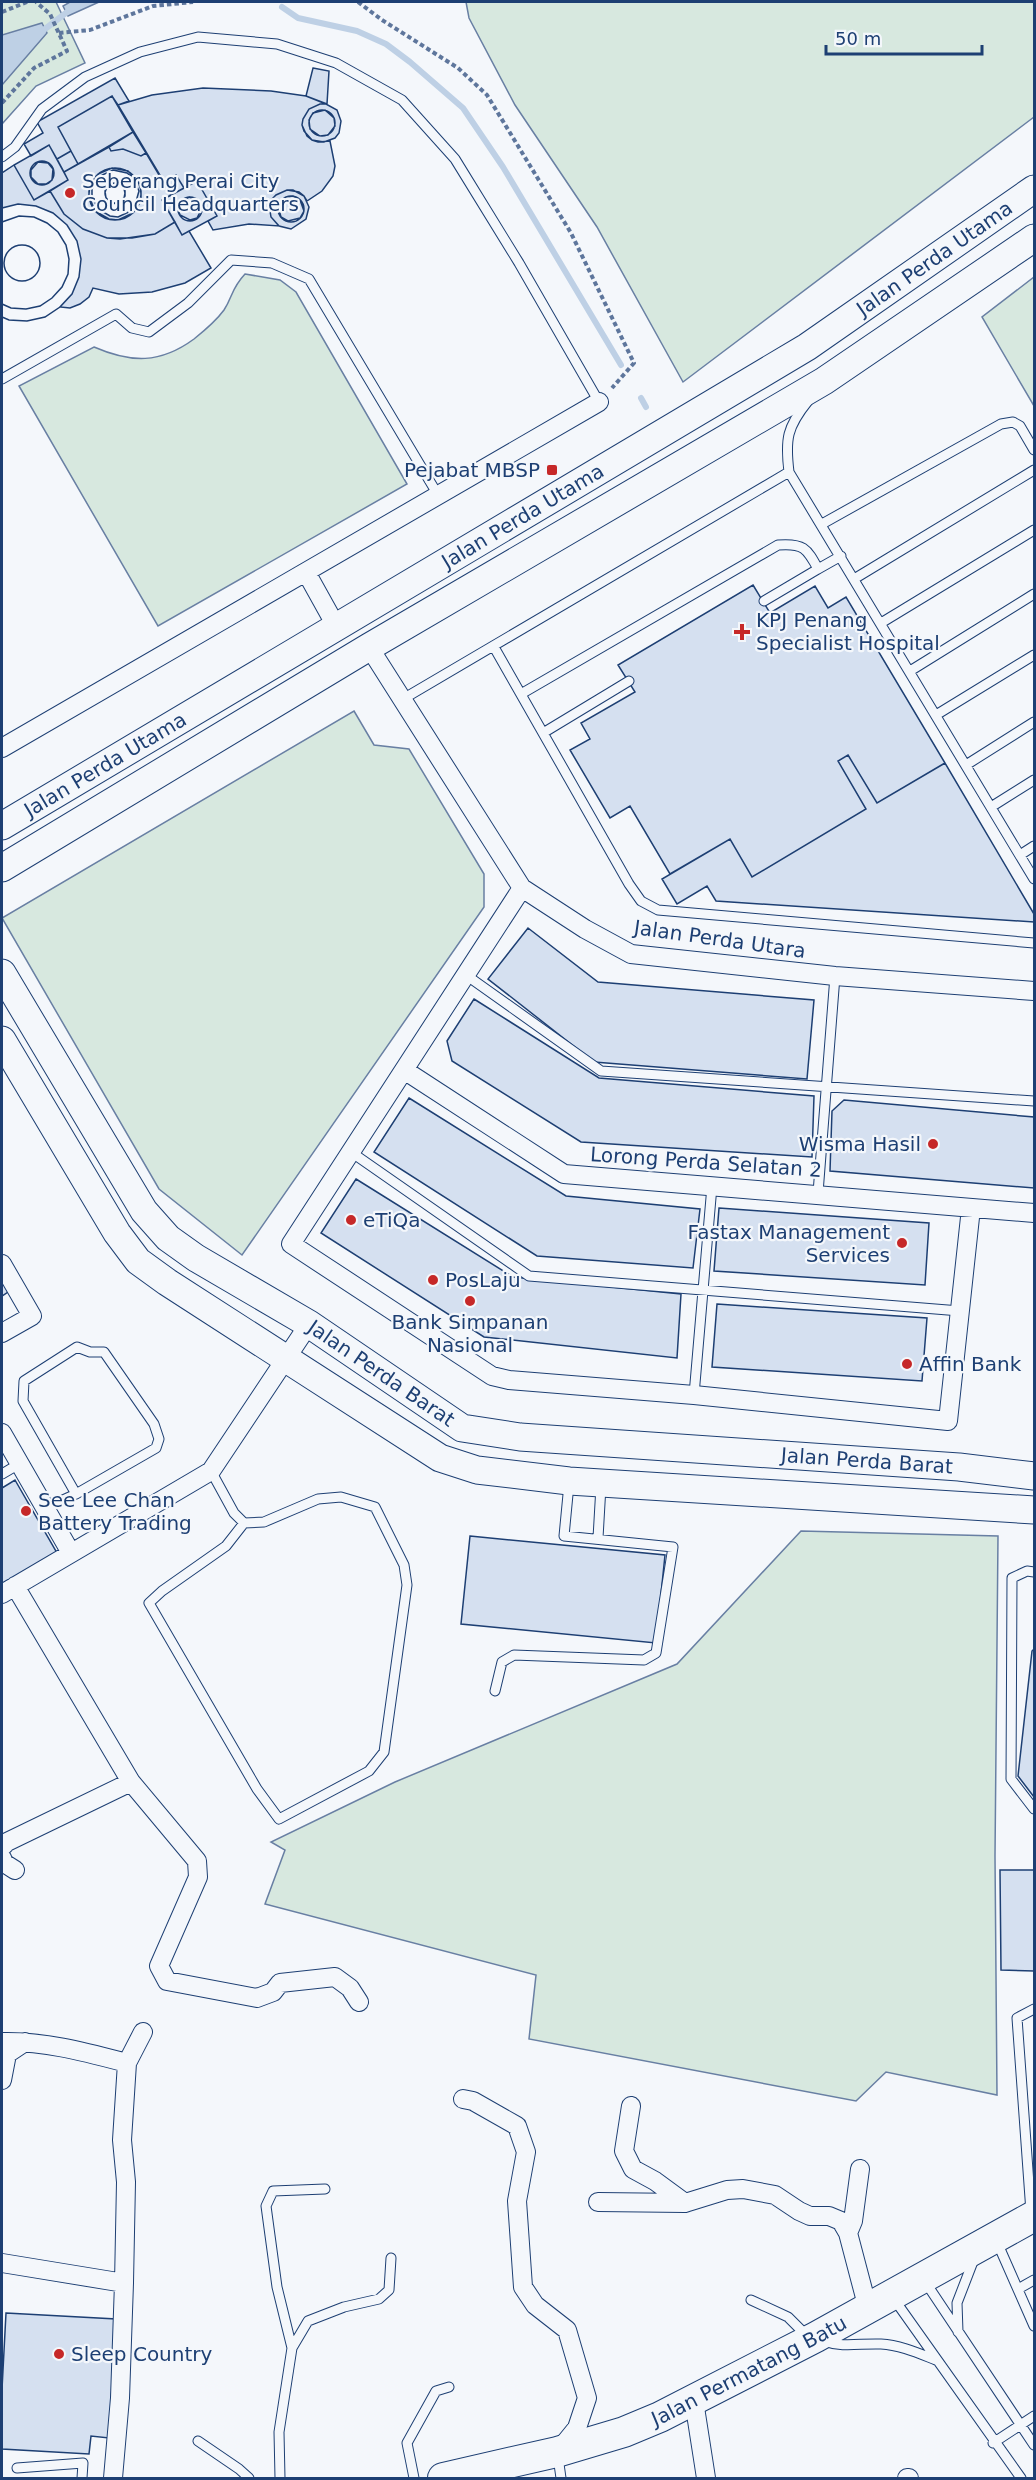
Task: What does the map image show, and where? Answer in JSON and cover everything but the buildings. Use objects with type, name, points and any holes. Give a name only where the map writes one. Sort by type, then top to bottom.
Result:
[{"type":"main road","name":"Jalan Permatang Batu","points":[[443,2478],[559,2465],[624,2432],[694,2401],[1033,2217]]},
{"type":"street","name":"Jalan Perda Utama","points":[[2,826],[807,346],[1035,189]]},
{"type":"street","name":"Jalan Perda Utama","points":[[2,868],[369,647],[824,381],[1035,238]]},
{"type":"street","points":[[2,748],[599,402]]},
{"type":"street","points":[[306,572],[336,626]]},
{"type":"street","name":"Jalan Perda Utara","points":[[369,647],[522,888],[585,929],[631,954],[835,976],[1035,991]]},
{"type":"street","points":[[522,888],[291,1244],[492,1376],[508,1380],[694,1395],[948,1421],[971,1208]]},
{"type":"street","name":"Jalan Perda Barat","points":[[2,973],[144,1211],[168,1238],[196,1258],[309,1324],[462,1428],[520,1437],[959,1467],[1035,1476]]},
{"type":"street","name":"Jalan Perda Barat","points":[[2,1040],[117,1233],[138,1261],[440,1458],[477,1470],[569,1481],[1035,1510]]},
{"type":"street","name":"Lorong Perda Selatan 2","points":[[404,1070],[564,1174],[818,1193],[1035,1213]]},
{"type":"street","points":[[2,1264],[32,1316],[2,1333]]},
{"type":"street","points":[[309,1324],[211,1471],[8,1590],[131,1782],[197,1861],[198,1877],[159,1966],[167,1981],[257,1998],[273,1992],[280,1983],[335,1977],[350,1988],[359,2002]]},
{"type":"street","points":[[2,1434],[71,1553]]},
{"type":"street","points":[[514,1474],[520,1437]]},
{"type":"street","points":[[2,1847],[7,1842],[131,1782]]},
{"type":"street","points":[[2,1858],[4,1863],[15,1870]]},
{"type":"street","points":[[113,2478],[120,2398],[124,2283],[126,2182],[122,2140],[127,2063],[142,2032]]},
{"type":"street","points":[[2,2042],[27,2042],[63,2047],[127,2063]]},
{"type":"street","points":[[2,2080],[7,2054],[27,2042]]},
{"type":"street","points":[[463,2099],[473,2101],[517,2126],[526,2152],[517,2201],[523,2287],[535,2305],[567,2330],[587,2398],[578,2428],[559,2465]]},
{"type":"street","points":[[631,2106],[624,2151],[633,2169],[655,2181],[685,2203]]},
{"type":"street","points":[[848,2233],[853,2221],[860,2169]]},
{"type":"street","points":[[598,2202],[685,2203],[728,2190],[775,2195],[810,2216],[829,2216],[841,2221],[879,2302]]},
{"type":"street","points":[[2,2263],[124,2283]]},
{"type":"street","points":[[694,2401],[706,2478]]},
{"type":"lane","points":[[2,157],[15,147],[42,109],[85,77],[141,52],[198,37],[277,44],[336,63],[402,100],[455,159],[519,263],[599,402]]},
{"type":"lane","points":[[2,379],[116,315],[132,328],[149,332],[188,303],[231,260],[272,263],[309,279],[438,495]]},
{"type":"lane","points":[[824,381],[795,417],[786,444],[789,472],[1035,879]]},
{"type":"lane","points":[[822,524],[1001,424],[1013,422],[1020,426],[1035,450]]},
{"type":"lane","points":[[854,579],[1035,470]]},
{"type":"lane","points":[[403,699],[789,472]]},
{"type":"lane","points":[[881,623],[1035,530]]},
{"type":"lane","points":[[521,694],[778,545],[794,544],[808,551],[818,569]]},
{"type":"lane","points":[[764,601],[841,556]]},
{"type":"lane","points":[[910,671],[1035,594]]},
{"type":"lane","points":[[494,647],[629,884],[641,901],[658,910],[1035,943]]},
{"type":"lane","points":[[936,715],[1035,655]]},
{"type":"lane","points":[[543,733],[628,681]]},
{"type":"lane","points":[[966,765],[1035,722]]},
{"type":"lane","points":[[991,807],[1035,780]]},
{"type":"lane","points":[[1020,855],[1035,846]]},
{"type":"lane","points":[[466,975],[601,1071],[1035,1101]]},
{"type":"lane","points":[[818,1193],[835,976]]},
{"type":"lane","points":[[351,1152],[529,1276],[960,1311]]},
{"type":"lane","points":[[694,1395],[712,1185]]},
{"type":"lane","points":[[45,1508],[76,1494],[156,1448],[159,1439],[154,1424],[104,1352],[90,1352],[77,1347],[24,1381],[22,1390],[23,1401],[76,1494]]},
{"type":"lane","points":[[2,1474],[19,1464]]},
{"type":"lane","points":[[211,1471],[234,1513],[244,1523],[264,1522],[318,1499],[341,1497],[375,1507],[404,1564],[407,1585],[384,1752],[369,1771],[279,1819],[257,1789],[149,1603],[162,1591],[226,1546],[244,1523]]},
{"type":"lane","points":[[495,1691],[502,1662],[514,1655],[644,1660],[656,1653],[673,1547],[564,1536],[569,1481]]},
{"type":"lane","points":[[598,1538],[601,1483]]},
{"type":"lane","points":[[1035,1572],[1027,1571],[1012,1578],[1011,1767],[1011,1779],[1035,1809]]},
{"type":"lane","points":[[1033,2217],[1030,2129],[1017,2018],[1035,2009]]},
{"type":"lane","points":[[292,2348],[277,2287],[266,2206],[273,2192],[326,2190]]},
{"type":"lane","points":[[958,2334],[957,2303],[986,2243],[1018,2289],[1035,2326]]},
{"type":"lane","points":[[280,2478],[279,2432],[292,2348],[308,2321],[344,2307],[379,2299],[390,2290],[391,2258]]},
{"type":"lane","points":[[923,2278],[958,2334],[1035,2445]]},
{"type":"lane","points":[[1018,2289],[1035,2280]]},
{"type":"lane","points":[[751,2300],[788,2317],[813,2338],[844,2346],[880,2344],[900,2347],[936,2360]]},
{"type":"lane","points":[[879,2302],[936,2360],[1020,2478]]},
{"type":"lane","points":[[414,2478],[407,2443],[436,2391],[449,2387]]},
{"type":"lane","points":[[993,2443],[1035,2416]]},
{"type":"lane","points":[[198,2441],[249,2478]]},
{"type":"lane","points":[[17,2468],[83,2463],[82,2478]]},
{"type":"path","points":[[2,12],[27,2]]},
{"type":"path","points":[[2,103],[34,68],[67,51],[50,14],[42,4],[36,2]]},
{"type":"path","points":[[58,33],[90,30],[153,6],[193,2]]},
{"type":"path","points":[[358,2],[382,20],[458,68],[487,95],[571,233],[634,363],[599,402]]},
{"type":"shaded area","points":[[2,2],[56,2],[85,63],[36,86],[2,124]]},
{"type":"shaded area","points":[[466,2],[1034,2],[1034,117],[683,382],[597,227],[515,105],[469,18]]},
{"type":"shaded area","points":[[245,274],[280,280],[296,292],[407,484],[158,626],[19,386],[94,347],[133,358],[157,357],[169,353],[194,339],[214,322]]},
{"type":"shaded area","points":[[1034,277],[1034,406],[982,317]]},
{"type":"shaded area","points":[[354,711],[374,745],[409,749],[484,874],[484,907],[242,1255],[159,1189],[2,918]]},
{"type":"shaded area","points":[[801,1531],[998,1536],[995,1856],[997,2095],[886,2072],[856,2101],[529,2039],[536,1975],[265,1904],[285,1850],[271,1842],[395,1782],[677,1664]]},
{"type":"water","points":[[70,2],[99,2],[68,16],[63,6]]},
{"type":"water","points":[[42,23],[47,33],[2,85],[2,35]]},
{"type":"waterway","points":[[45,29],[80,2]]},
{"type":"waterway","points":[[282,7],[298,18],[357,31],[386,44],[463,108],[503,167],[621,365]]},
{"type":"waterway","points":[[641,398],[646,407]]},
{"type":"place","name":"Seberang Perai City Council Headquarters","points":[[70,193]]},
{"type":"place","name":"Pejabat MBSP","points":[[552,470]]},
{"type":"place","name":"KPJ Penang Specialist Hospital","points":[[742,632]]},
{"type":"place","name":"Wisma Hasil","points":[[933,1144]]},
{"type":"place","name":"eTiQa","points":[[351,1220]]},
{"type":"place","name":"Fastax Management Services","points":[[902,1243]]},
{"type":"place","name":"PosLaju","points":[[433,1280]]},
{"type":"place","name":"Bank Simpanan Nasional","points":[[470,1301]]},
{"type":"place","name":"Affin Bank","points":[[907,1364]]},
{"type":"place","name":"See Lee Chan Battery Trading","points":[[26,1511]]},
{"type":"place","name":"Sleep Country","points":[[59,2354]]}]
